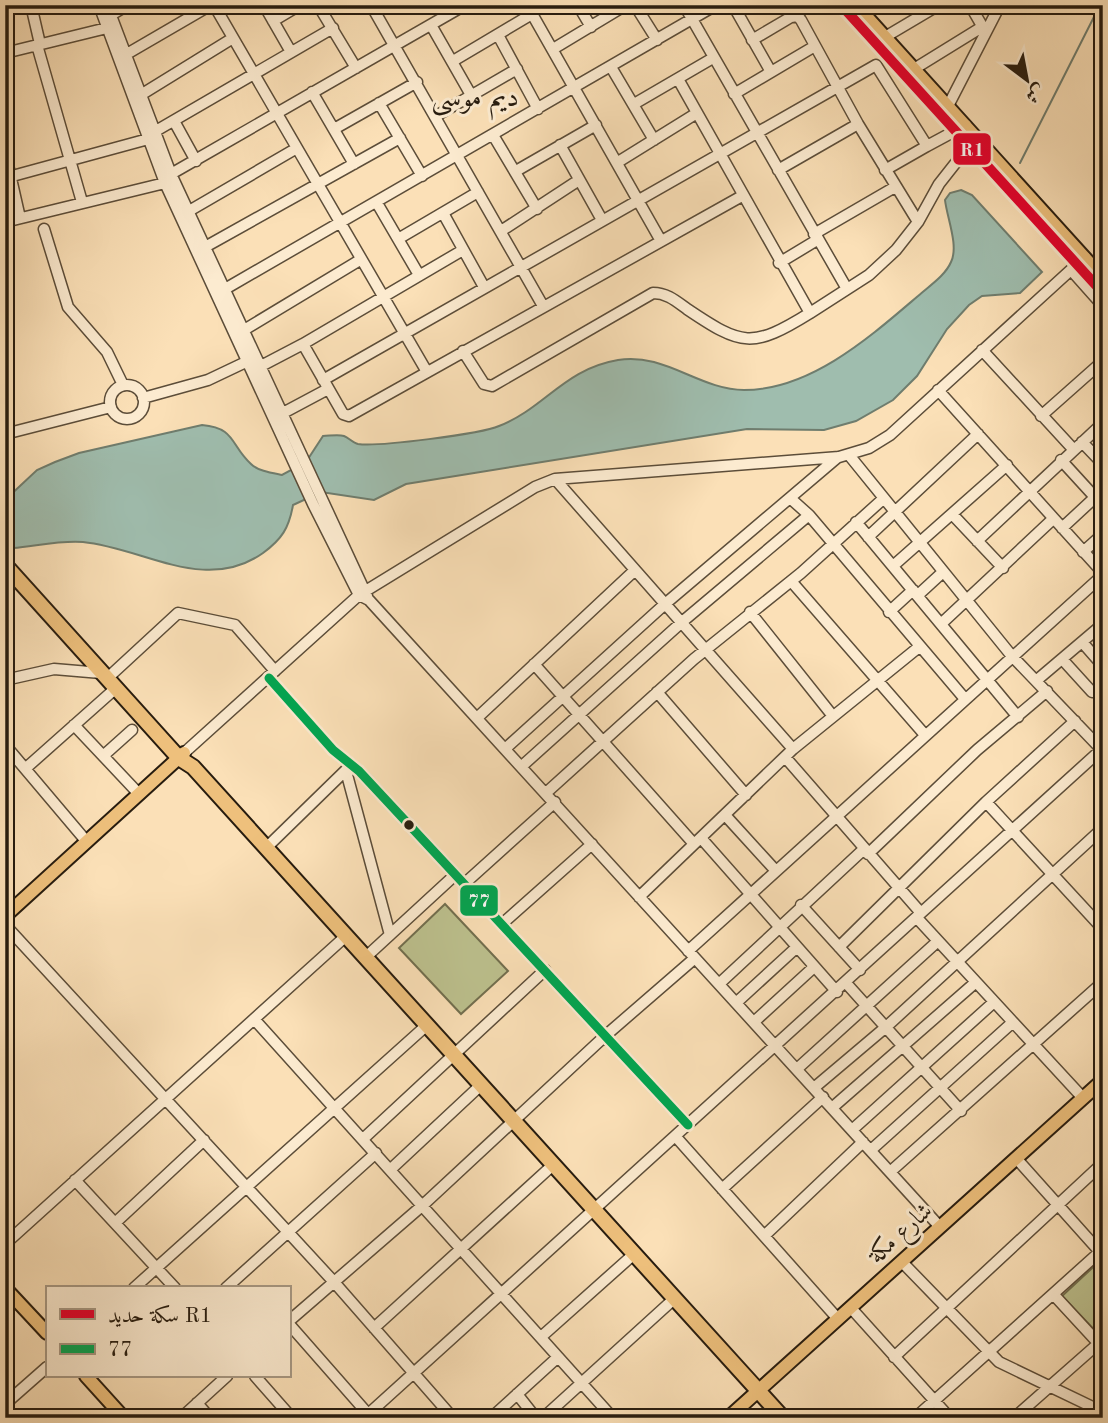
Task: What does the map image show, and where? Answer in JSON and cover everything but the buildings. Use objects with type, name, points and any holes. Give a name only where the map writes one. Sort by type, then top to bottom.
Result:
[{"type":"highway","points":[[7,561],[110,678],[367,956],[783,1418]]},
{"type":"main road","points":[[856,5],[1103,278]]},
{"type":"main road","points":[[5,916],[139,794],[184,758]]},
{"type":"main road","name":"شارع مكة","points":[[728,1418],[1103,1080]]},
{"type":"main road","points":[[5,1288],[46,1332]]},
{"type":"main road","points":[[88,1378],[124,1418]]},
{"type":"street","points":[[31,5],[39,45],[82,202]]},
{"type":"street","points":[[99,5],[168,178],[248,361],[365,595],[940,1227]]},
{"type":"street","points":[[128,5],[109,10],[152,136]]},
{"type":"street","points":[[125,55],[212,5],[255,74],[427,372]]},
{"type":"street","points":[[264,5],[291,52]]},
{"type":"street","points":[[273,21],[300,5]]},
{"type":"street","points":[[318,5],[356,68]]},
{"type":"street","points":[[5,222],[168,178],[466,5]]},
{"type":"street","points":[[578,5],[590,27]]},
{"type":"street","points":[[553,49],[626,5]]},
{"type":"street","points":[[635,5],[656,40]]},
{"type":"street","points":[[684,5],[847,289]]},
{"type":"street","points":[[225,289],[716,5]]},
{"type":"street","points":[[733,5],[771,72]]},
{"type":"street","points":[[752,40],[797,16],[806,5]]},
{"type":"street","points":[[885,37],[939,5]]},
{"type":"street","points":[[970,5],[984,31]]},
{"type":"street","points":[[948,106],[984,31],[1000,5]]},
{"type":"street","points":[[373,6],[543,306]]},
{"type":"street","points":[[453,61],[498,35],[529,10],[661,241]]},
{"type":"street","points":[[797,16],[885,170],[918,222]]},
{"type":"street","points":[[431,25],[471,95]]},
{"type":"street","points":[[5,53],[107,28]]},
{"type":"street","points":[[8,177],[152,136],[332,28]]},
{"type":"street","points":[[915,69],[984,31]]},
{"type":"street","points":[[498,35],[538,108]]},
{"type":"street","points":[[139,96],[233,38]]},
{"type":"street","points":[[734,94],[815,46]]},
{"type":"street","points":[[634,104],[713,58]]},
{"type":"street","points":[[283,413],[404,333],[876,65],[927,146]]},
{"type":"street","points":[[611,67],[654,140]]},
{"type":"street","points":[[436,116],[517,69]]},
{"type":"street","points":[[678,79],[810,313]]},
{"type":"street","points":[[334,129],[417,82]]},
{"type":"street","points":[[312,92],[354,164]]},
{"type":"street","points":[[379,103],[422,176]]},
{"type":"street","points":[[618,162],[697,113]]},
{"type":"street","points":[[174,121],[196,161]]},
{"type":"street","points":[[778,170],[858,124]]},
{"type":"street","points":[[516,171],[596,125]]},
{"type":"street","points":[[885,170],[966,125]]},
{"type":"street","points":[[493,135],[537,209]]},
{"type":"street","points":[[463,352],[484,384],[492,386],[653,293],[668,296],[719,331],[748,340],[775,334],[885,262],[918,222],[939,184],[976,137]]},
{"type":"street","points":[[205,247],[400,138]]},
{"type":"street","points":[[560,145],[602,220]]},
{"type":"street","points":[[189,211],[297,148]]},
{"type":"street","points":[[5,152],[8,177],[20,218]]},
{"type":"street","points":[[168,178],[189,211],[283,413],[297,456]]},
{"type":"street","points":[[501,231],[579,180]]},
{"type":"street","points":[[779,262],[895,187]]},
{"type":"street","points":[[398,239],[478,192]]},
{"type":"street","points":[[303,344],[343,414],[349,416],[743,195]]},
{"type":"street","points":[[377,203],[419,275]]},
{"type":"street","points":[[443,213],[484,287]]},
{"type":"street","points":[[44,229],[68,307],[107,352],[123,385],[138,389],[143,398],[139,414],[128,418],[117,416],[111,407],[112,393],[123,385]]},
{"type":"street","points":[[261,366],[463,250]]},
{"type":"street","points":[[184,758],[272,674],[365,595],[470,523],[535,486],[555,479],[844,456],[869,448],[890,435],[1085,257]]},
{"type":"street","points":[[244,330],[360,260]]},
{"type":"street","points":[[1071,270],[1103,306]]},
{"type":"street","points":[[982,350],[1074,450]]},
{"type":"street","points":[[143,398],[208,380],[248,361]]},
{"type":"street","points":[[1041,416],[1103,361]]},
{"type":"street","points":[[290,1321],[423,1205],[691,955],[750,893],[1103,574],[938,390]]},
{"type":"street","points":[[5,434],[111,407]]},
{"type":"street","points":[[977,541],[1103,423]]},
{"type":"street","points":[[868,537],[978,434]]},
{"type":"street","points":[[1082,442],[1103,464]]},
{"type":"street","points":[[506,748],[665,604],[844,456]]},
{"type":"street","points":[[290,1323],[366,1416],[776,1044],[837,992],[1102,749],[1011,655],[894,512],[844,456]]},
{"type":"street","points":[[1061,460],[1099,494],[1103,506]]},
{"type":"street","points":[[894,566],[1007,465]]},
{"type":"street","points":[[555,479],[793,749]]},
{"type":"street","points":[[1062,528],[1099,494]]},
{"type":"street","points":[[790,498],[809,515],[965,699]]},
{"type":"street","points":[[547,792],[706,649],[791,581],[883,499]]},
{"type":"street","points":[[952,514],[1003,568]]},
{"type":"street","points":[[522,766],[682,622],[809,515]]},
{"type":"street","points":[[942,623],[1053,519]]},
{"type":"street","points":[[856,522],[988,677],[1018,717]]},
{"type":"street","points":[[1083,552],[1103,534]]},
{"type":"street","points":[[478,717],[635,571]]},
{"type":"street","points":[[889,612],[943,572]]},
{"type":"street","points":[[791,581],[925,735]]},
{"type":"street","points":[[750,612],[832,715]]},
{"type":"street","points":[[26,768],[74,725],[110,678],[178,613],[235,625],[349,768],[502,924],[688,1125]]},
{"type":"street","points":[[1037,680],[1103,624]]},
{"type":"street","points":[[1082,642],[1103,666]]},
{"type":"street","points":[[639,897],[793,749],[919,647]]},
{"type":"street","points":[[1062,659],[1092,692],[1103,691]]},
{"type":"street","points":[[534,664],[698,841],[750,893],[837,992]]},
{"type":"street","points":[[5,680],[54,669],[110,678]]},
{"type":"street","points":[[719,983],[801,905],[1047,691]]},
{"type":"street","points":[[657,692],[746,795]]},
{"type":"street","points":[[839,947],[986,802],[1075,721]]},
{"type":"street","points":[[74,725],[139,794]]},
{"type":"street","points":[[103,756],[132,730]]},
{"type":"street","points":[[5,745],[87,842]]},
{"type":"street","points":[[785,757],[898,887],[938,941],[1083,1098]]},
{"type":"street","points":[[266,848],[349,768]]},
{"type":"street","points":[[349,768],[390,935]]},
{"type":"street","points":[[464,884],[555,802]]},
{"type":"street","points":[[986,802],[1103,929]]},
{"type":"street","points":[[725,815],[776,871]]},
{"type":"street","points":[[815,1087],[886,1027],[1103,828]]},
{"type":"street","points":[[502,924],[592,844]]},
{"type":"street","points":[[367,956],[455,875]]},
{"type":"street","points":[[801,905],[860,971]]},
{"type":"street","points":[[1094,919],[1103,911]]},
{"type":"street","points":[[5,925],[334,1282],[453,1418]]},
{"type":"street","points":[[5,1244],[346,936]]},
{"type":"street","points":[[798,1068],[938,941]]},
{"type":"street","points":[[737,1002],[797,947]]},
{"type":"street","points":[[755,1021],[814,967]]},
{"type":"street","points":[[363,1139],[545,970]]},
{"type":"street","points":[[833,1107],[976,982]]},
{"type":"street","points":[[890,1172],[1103,982]]},
{"type":"street","points":[[846,983],[961,1111]]},
{"type":"street","points":[[852,1130],[994,1002]]},
{"type":"street","points":[[254,1019],[613,1418]]},
{"type":"street","points":[[871,1150],[1013,1022]]},
{"type":"street","points":[[136,1286],[427,1025]]},
{"type":"street","points":[[391,1169],[482,1084]]},
{"type":"street","points":[[722,1189],[824,1097]]},
{"type":"street","points":[[676,1137],[838,1319]]},
{"type":"street","points":[[115,1223],[204,1140]]},
{"type":"street","points":[[764,1236],[863,1142]]},
{"type":"street","points":[[228,1286],[376,1153]]},
{"type":"street","points":[[915,1418],[1101,1250],[1016,1158]]},
{"type":"street","points":[[894,1357],[1103,1163]]},
{"type":"street","points":[[374,1328],[554,1164]]},
{"type":"street","points":[[75,1180],[174,1286]]},
{"type":"street","points":[[541,1337],[634,1254]]},
{"type":"street","points":[[902,1262],[988,1354],[1103,1412]]},
{"type":"street","points":[[1014,1418],[1101,1345],[1054,1295]]},
{"type":"street","points":[[543,1418],[675,1298]]},
{"type":"street","points":[[851,1308],[950,1418]]},
{"type":"street","points":[[491,1418],[558,1357]]},
{"type":"street","points":[[5,1404],[46,1368]]},
{"type":"street","points":[[181,1418],[225,1378]]},
{"type":"street","points":[[257,1378],[292,1418]]},
{"type":"street","points":[[517,1395],[536,1418]]},
{"type":"street","points":[[197,1403],[210,1418]]},
{"type":"green space","points":[[445,904],[508,971],[461,1014],[399,948]]},
{"type":"green space","points":[[1103,1258],[1103,1339],[1062,1296]]},
{"type":"shaded area","points":[[961,190],[972,195],[1042,272],[1020,293],[982,296],[969,305],[947,329],[917,376],[893,400],[856,421],[824,430],[747,429],[406,484],[374,500],[321,492],[293,505],[284,532],[263,553],[241,565],[219,569],[174,565],[83,542],[57,542],[13,548],[5,555],[5,500],[37,470],[79,453],[202,425],[227,434],[254,466],[282,475],[306,462],[323,436],[342,435],[358,444],[386,444],[451,436],[499,426],[583,372],[618,360],[651,361],[712,384],[744,390],[769,388],[793,381],[816,371],[860,343],[945,272],[951,262],[954,248],[945,200],[950,193]]},
{"type":"waterway","points":[[1020,163],[1100,5]]},
{"type":"rail line","name":"R1","points":[[841,5],[1103,293]]},
{"type":"transit line","name":"77","points":[[269,678],[333,750],[359,771],[688,1125]]},
{"type":"district","name":"ديم موسى","points":[[475,99]]}]
